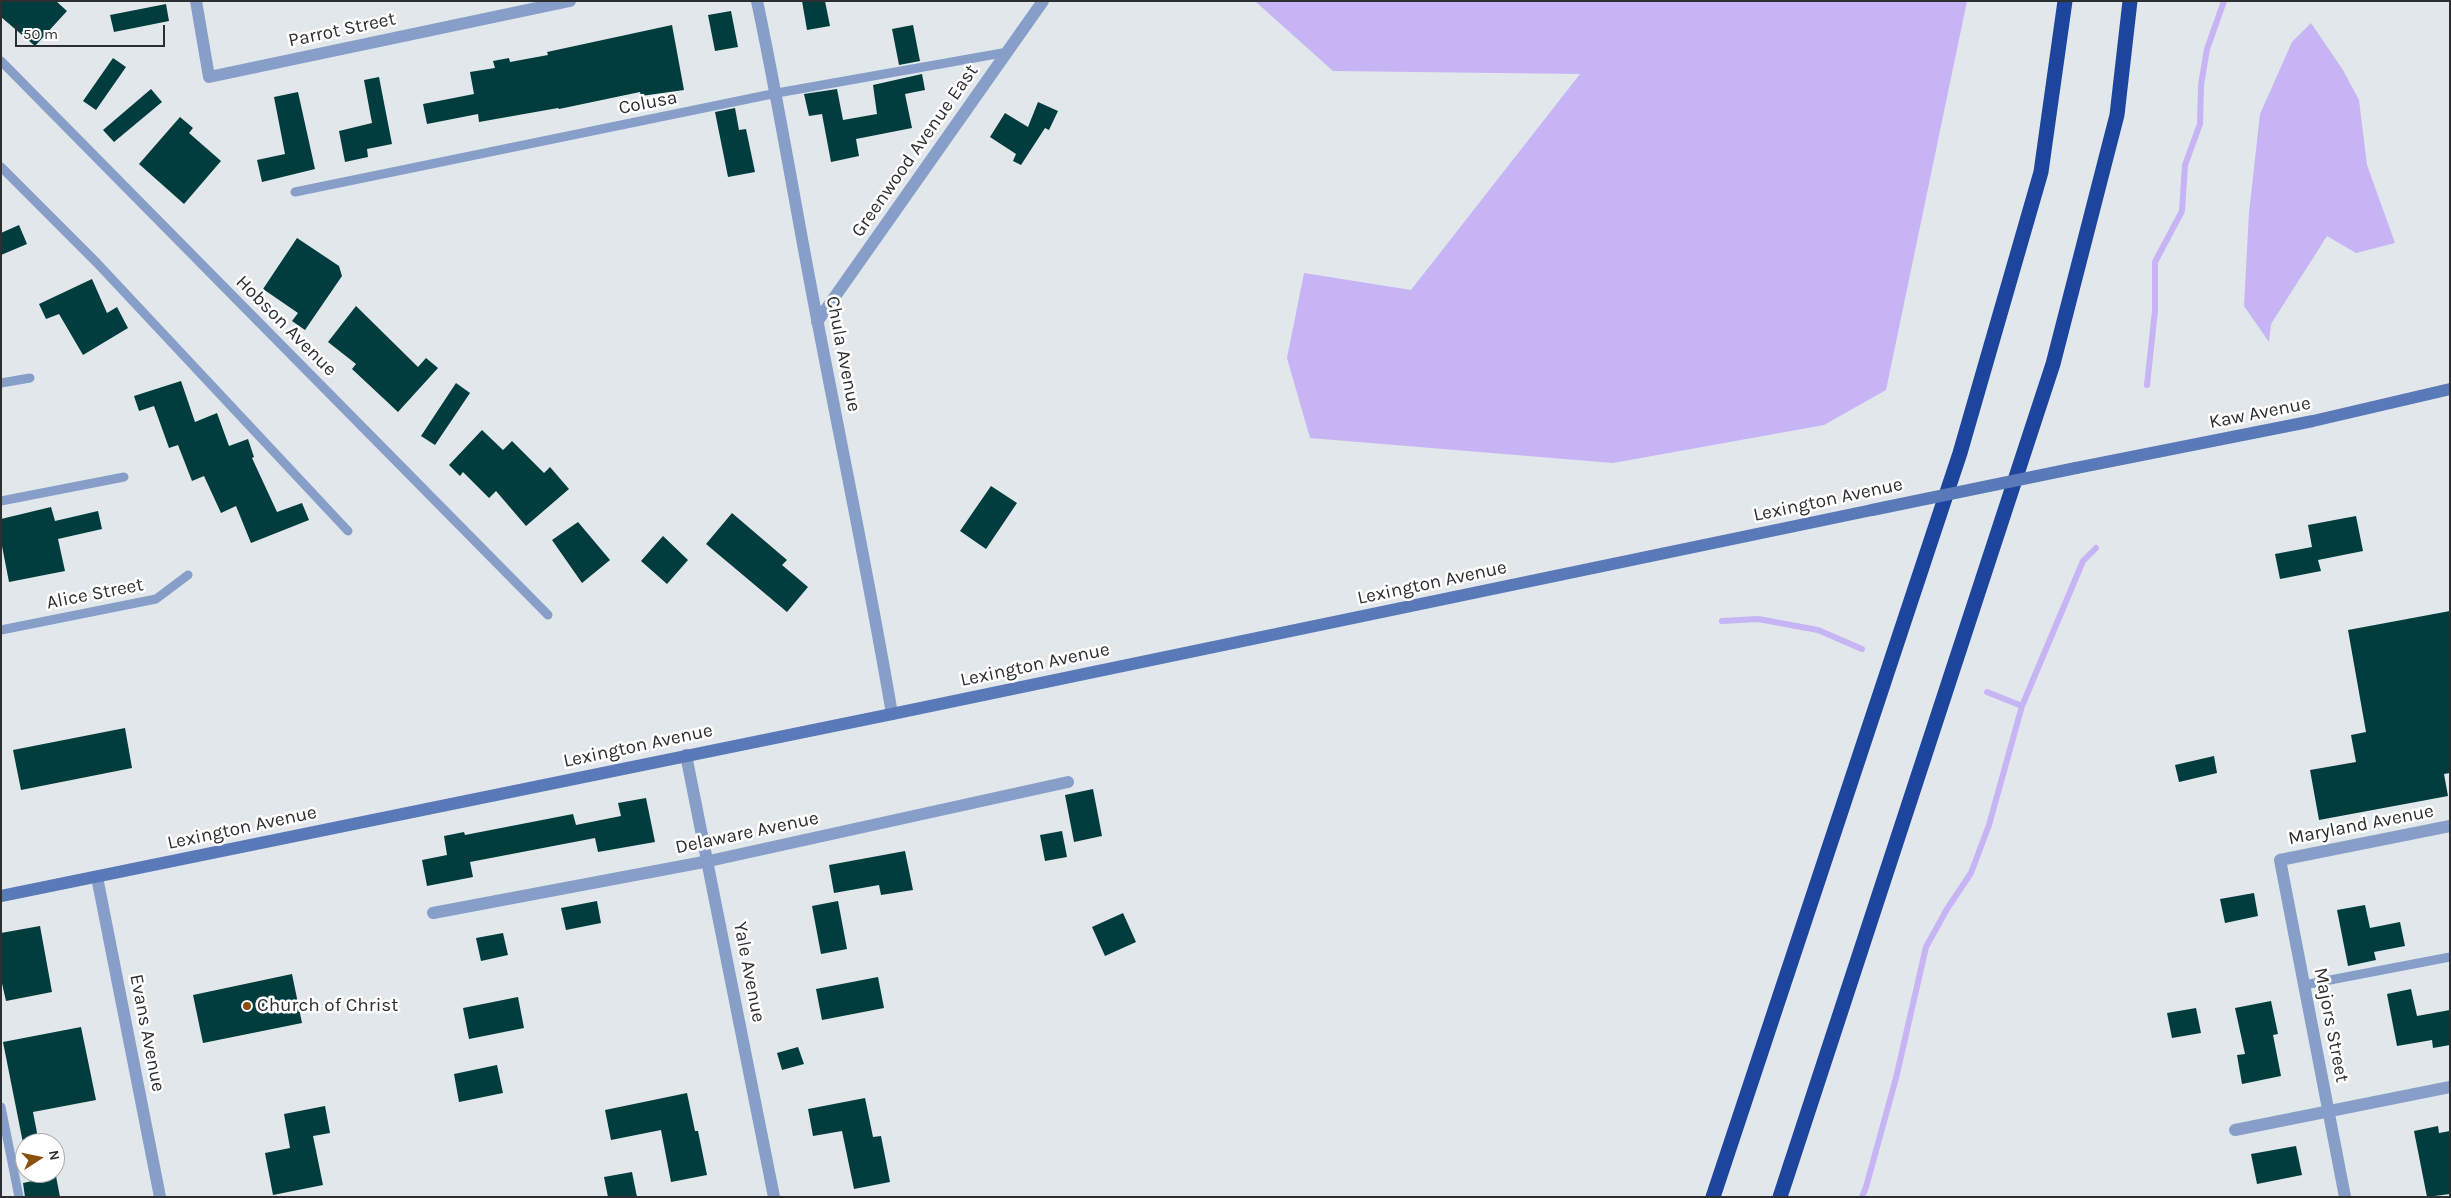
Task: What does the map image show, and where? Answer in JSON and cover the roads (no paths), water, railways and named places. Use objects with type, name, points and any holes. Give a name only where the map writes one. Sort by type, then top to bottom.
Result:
[{"type":"highway","points":[[1713,1197],[1960,453],[2041,172],[2065,1]]},
{"type":"highway","points":[[1780,1197],[2053,364],[2117,115],[2130,1]]},
{"type":"street","name":"Parrot Street","points":[[196,1],[210,77],[570,1]]},
{"type":"street","name":"Chula Avenue","points":[[757,1],[776,93],[817,322],[873,601],[892,714]]},
{"type":"street","name":"Greenwood Avenue East","points":[[817,322],[1043,1]]},
{"type":"street","name":"Kaw Avenue","points":[[2076,468],[2313,421],[2450,389]]},
{"type":"street","name":"Lexington Avenue","points":[[1,896],[892,714],[2076,468]]},
{"type":"street","name":"Yale Avenue","points":[[686,755],[774,1197]]},
{"type":"street","name":"Delaware Avenue","points":[[433,913],[708,861],[1068,782]]},
{"type":"street","name":"Maryland Avenue","points":[[2280,860],[2450,826]]},
{"type":"street","name":"Majors Street","points":[[2280,860],[2345,1197]]},
{"type":"street","name":"Evans Avenue","points":[[97,877],[160,1197]]},
{"type":"street","points":[[2235,1130],[2450,1087]]},
{"type":"lane","name":"Colusa","points":[[295,192],[776,93],[1008,52]]},
{"type":"lane","name":"Hobson Avenue","points":[[1,61],[548,615]]},
{"type":"lane","points":[[1,166],[97,263],[348,531]]},
{"type":"lane","points":[[1,383],[30,378]]},
{"type":"lane","points":[[1,501],[124,477]]},
{"type":"lane","name":"Alice Street","points":[[1,630],[156,599],[188,575]]},
{"type":"lane","points":[[2304,985],[2450,957]]},
{"type":"lane","points":[[1,1107],[19,1197]]},
{"type":"waterway","points":[[2147,385],[2155,311],[2155,262],[2182,211],[2185,165],[2200,124],[2201,85],[2207,49],[2224,1]]},
{"type":"waterway","points":[[1862,1197],[1896,1078],[1926,947],[1947,909],[1971,873],[1989,825],[2022,706],[2083,561],[2096,548]]},
{"type":"waterway","points":[[1722,621],[1758,619],[1818,630],[1862,649]]},
{"type":"waterway","points":[[1987,692],[2022,706]]},
{"type":"place","name":"Church of Christ","points":[[247,1006]]}]
